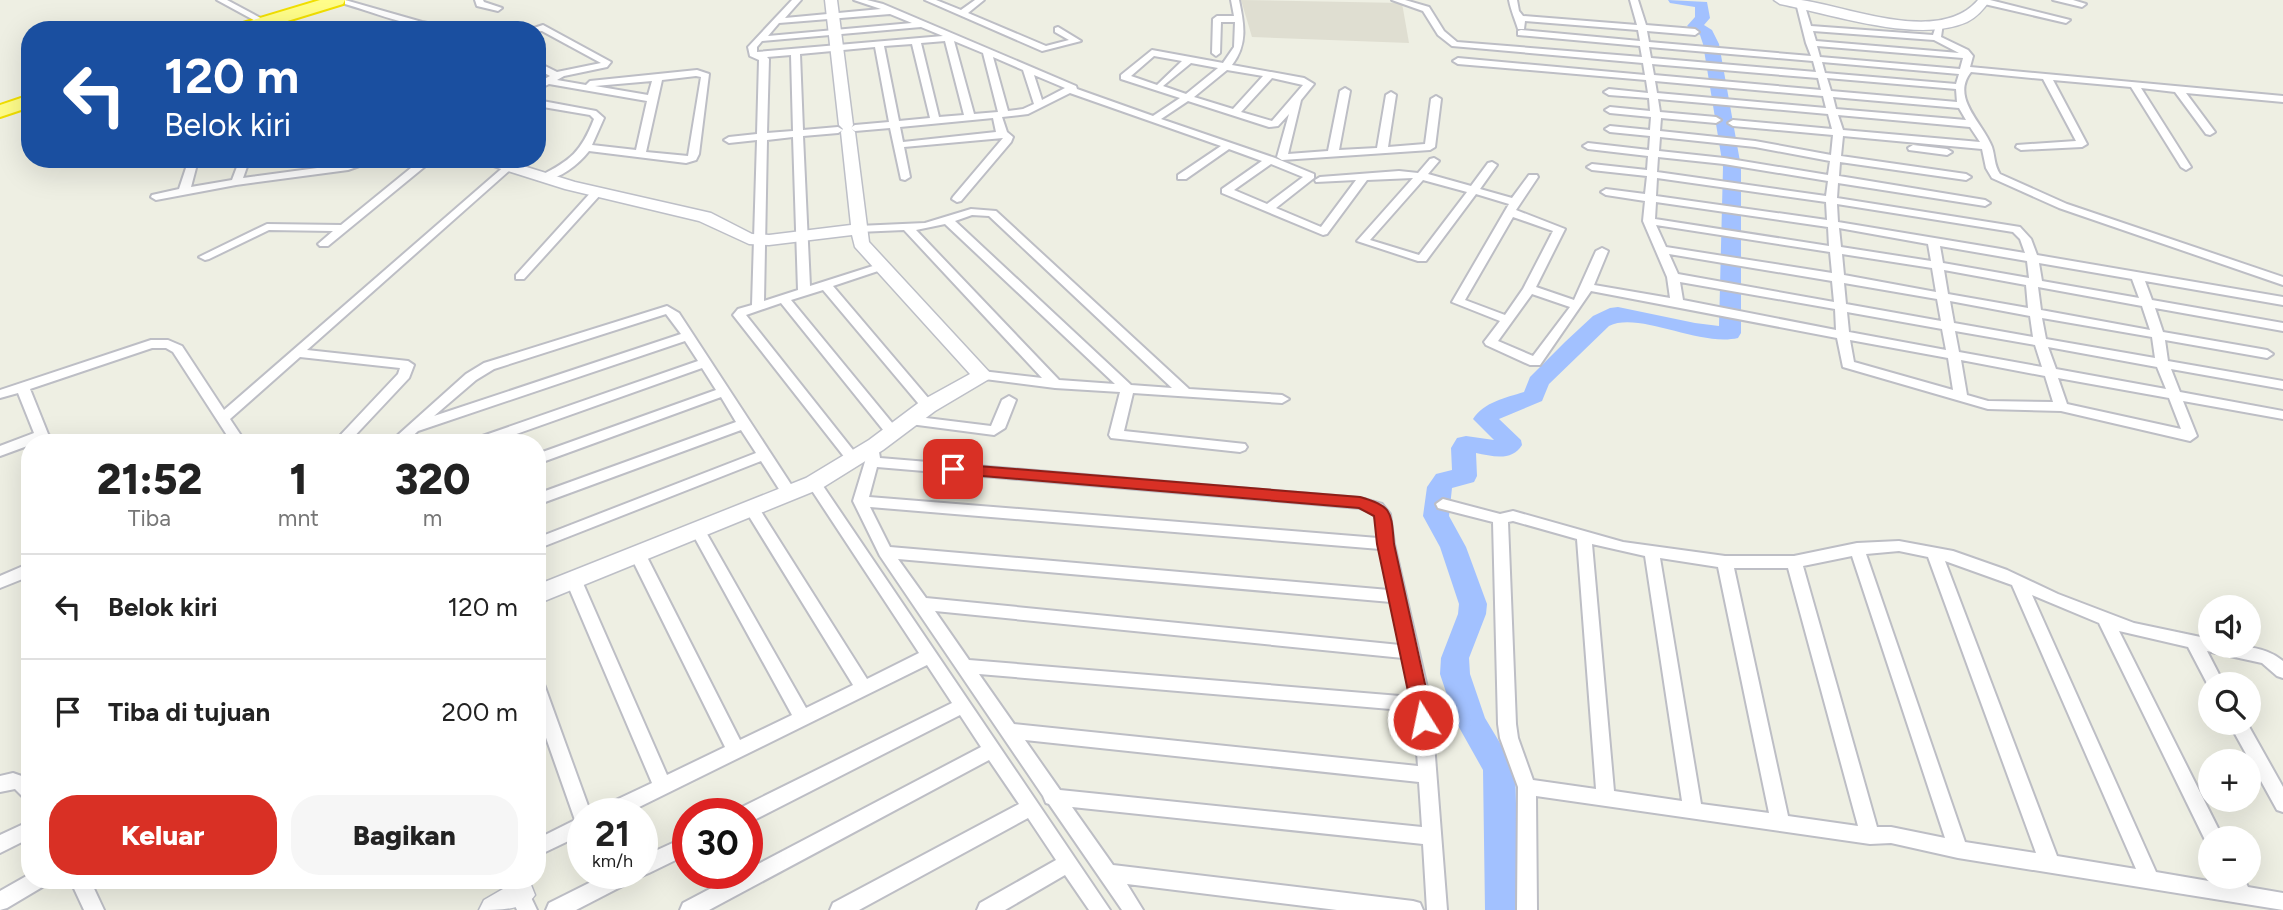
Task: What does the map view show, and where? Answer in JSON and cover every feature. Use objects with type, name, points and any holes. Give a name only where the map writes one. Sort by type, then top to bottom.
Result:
[{"type":"highway","points":[[281,21],[346,1]]},
{"type":"highway","points":[[0,104],[21,98]]},
{"type":"highway","points":[[0,111],[21,104]]},
{"type":"street","points":[[221,0],[260,21]]},
{"type":"street","points":[[479,0],[480,4],[498,8]]},
{"type":"street","points":[[758,306],[764,59],[755,55],[752,47],[797,0]]},
{"type":"street","points":[[831,0],[861,243],[880,267],[982,375]]},
{"type":"street","points":[[858,0],[891,11],[950,38],[1071,86],[1072,90],[1156,118],[1352,192]]},
{"type":"street","points":[[929,0],[1047,49],[1077,41],[1058,30]]},
{"type":"street","points":[[961,14],[980,0]]},
{"type":"street","points":[[1156,118],[1197,92],[1233,57],[1238,48],[1240,19],[1235,0]]},
{"type":"street","points":[[1396,0],[1426,9],[1450,42],[1960,87]]},
{"type":"street","points":[[1513,0],[1515,12],[1521,18],[1695,33]]},
{"type":"street","points":[[1634,0],[1642,28],[1656,115],[1657,134],[1651,173],[1649,221],[1673,277],[1679,303]]},
{"type":"street","points":[[1780,0],[1938,31],[1968,56],[1960,87],[1962,105],[1987,146],[1991,167],[1996,176],[2063,206],[2283,281]]},
{"type":"street","points":[[2057,0],[2082,4]]},
{"type":"street","points":[[346,1],[411,21]]},
{"type":"street","points":[[1809,28],[1938,31],[1968,17],[1984,1],[2066,20]]},
{"type":"street","points":[[1800,3],[1838,135],[1831,201],[1848,364],[2001,407],[2062,407],[2189,437],[2162,362],[2158,334],[2137,276]]},
{"type":"street","points":[[777,21],[891,11]]},
{"type":"street","points":[[1521,18],[1522,67]]},
{"type":"street","points":[[1233,57],[1211,53],[1217,19],[1240,19]]},
{"type":"street","points":[[759,39],[921,25]]},
{"type":"street","points":[[546,30],[607,62],[546,82]]},
{"type":"street","points":[[1521,33],[2283,99]]},
{"type":"street","points":[[755,55],[950,38]]},
{"type":"street","points":[[950,38],[970,118]]},
{"type":"street","points":[[916,41],[935,120]]},
{"type":"street","points":[[1810,43],[1968,56]]},
{"type":"street","points":[[879,45],[905,177]]},
{"type":"street","points":[[794,52],[804,292]]},
{"type":"street","points":[[987,53],[1002,134]]},
{"type":"street","points":[[1152,53],[1308,82],[1273,125],[1124,77],[1152,53]]},
{"type":"street","points":[[1161,84],[1189,60]]},
{"type":"street","points":[[1458,61],[1962,105]]},
{"type":"street","points":[[1027,68],[1039,106]]},
{"type":"street","points":[[546,73],[552,79],[571,85],[652,99]]},
{"type":"street","points":[[571,85],[697,73],[706,76],[692,158],[686,160],[588,148]]},
{"type":"street","points":[[1235,113],[1270,74]]},
{"type":"street","points":[[1124,77],[1197,92]]},
{"type":"street","points":[[2021,147],[2082,144],[2047,77]]},
{"type":"street","points":[[640,154],[658,78]]},
{"type":"street","points":[[2134,85],[2186,167]]},
{"type":"street","points":[[729,140],[1025,113],[1072,90]]},
{"type":"street","points":[[2179,90],[2210,132]]},
{"type":"street","points":[[1333,153],[1345,92]]},
{"type":"street","points":[[1609,92],[1974,124]]},
{"type":"street","points":[[1282,157],[1300,93]]},
{"type":"street","points":[[1382,150],[1391,95]]},
{"type":"street","points":[[1364,177],[1344,203],[1311,226],[1226,191],[1270,160],[1282,157],[1430,147],[1436,99]]},
{"type":"street","points":[[544,178],[576,161],[588,148],[598,115],[546,105]]},
{"type":"street","points":[[1610,110],[1716,120]]},
{"type":"street","points":[[1733,123],[1781,127],[1947,152]]},
{"type":"street","points":[[1778,148],[1791,140],[1781,127]]},
{"type":"street","points":[[1610,129],[1734,142],[1966,177]]},
{"type":"street","points":[[899,145],[1002,134],[1007,137],[1006,142],[957,199]]},
{"type":"street","points":[[1838,135],[1987,146]]},
{"type":"street","points":[[1182,177],[1229,145]]},
{"type":"street","points":[[1588,146],[1724,161],[1985,203]]},
{"type":"street","points":[[1434,161],[1363,241],[1422,258],[1476,190],[1492,165]]},
{"type":"street","points":[[1592,166],[2015,229],[2024,235],[2032,257],[2036,284]]},
{"type":"street","points":[[184,191],[191,168]]},
{"type":"street","points":[[236,182],[241,168]]},
{"type":"street","points":[[156,197],[236,182],[341,168]]},
{"type":"street","points":[[324,244],[418,168]]},
{"type":"street","points":[[222,419],[506,168]]},
{"type":"street","points":[[510,168],[597,192],[705,217],[739,236],[759,240],[858,229],[907,227],[948,220],[976,211],[996,216],[1185,392]]},
{"type":"street","points":[[1270,207],[1315,178],[1399,174],[1422,176],[1476,190],[1559,229],[1529,289],[1490,342],[1535,362],[1577,305],[1602,251]]},
{"type":"street","points":[[1508,320],[1458,302],[1532,177]]},
{"type":"street","points":[[520,277],[597,192]]},
{"type":"street","points":[[1606,192],[1933,241],[2283,301]]},
{"type":"street","points":[[948,220],[1128,389]]},
{"type":"street","points":[[1649,221],[1938,266],[2283,327]]},
{"type":"street","points":[[205,257],[267,227],[341,228]]},
{"type":"street","points":[[907,227],[1055,384]]},
{"type":"street","points":[[1933,241],[1961,397]]},
{"type":"street","points":[[1663,250],[2033,311],[2267,354]]},
{"type":"street","points":[[880,267],[758,306],[739,315],[881,444],[1360,503],[1377,508],[1382,514],[1397,597],[1422,705],[1425,775],[1437,910]]},
{"type":"street","points":[[1673,277],[2283,385]]},
{"type":"street","points":[[2036,284],[2031,286],[2033,311],[2049,373],[2062,407]]},
{"type":"street","points":[[825,285],[928,406]]},
{"type":"street","points":[[1587,288],[2283,415]]},
{"type":"street","points":[[1529,289],[1577,305]]},
{"type":"street","points":[[783,298],[881,444]]},
{"type":"street","points":[[405,434],[471,377],[489,366],[667,310],[673,313],[789,493]]},
{"type":"street","points":[[409,430],[688,336]]},
{"type":"street","points":[[0,394],[126,351],[151,344],[168,344],[178,349],[233,434]]},
{"type":"street","points":[[296,353],[408,366],[404,375],[348,434]]},
{"type":"street","points":[[502,434],[705,363]]},
{"type":"street","points":[[546,592],[814,483],[881,444],[928,406],[982,375],[1055,384],[1282,399]]},
{"type":"street","points":[[22,386],[43,434]]},
{"type":"street","points":[[1128,389],[1116,435],[1240,447]]},
{"type":"street","points":[[546,455],[722,392]]},
{"type":"street","points":[[881,444],[994,431],[998,428],[1009,400]]},
{"type":"street","points":[[546,497],[743,424]]},
{"type":"street","points":[[881,444],[860,501],[885,552],[1133,910]]},
{"type":"street","points":[[0,451],[21,445]]},
{"type":"street","points":[[546,541],[764,456]]},
{"type":"street","points":[[814,483],[1100,910]]},
{"type":"street","points":[[860,501],[1386,544]]},
{"type":"street","points":[[1443,504],[1500,519],[1513,516],[1652,553],[1686,555],[1726,562],[1794,562],[1857,549],[1899,546],[1953,557],[2132,629],[2267,657],[2283,671]]},
{"type":"street","points":[[752,509],[864,688]]},
{"type":"street","points":[[1500,519],[1507,724],[1509,738],[1527,787],[1527,910]]},
{"type":"street","points":[[698,531],[803,718]]},
{"type":"street","points":[[1584,537],[1606,800]]},
{"type":"street","points":[[1857,549],[1958,849]]},
{"type":"street","points":[[885,552],[1397,597]]},
{"type":"street","points":[[1652,553],[1693,812]]},
{"type":"street","points":[[1934,553],[2050,864]]},
{"type":"street","points":[[638,555],[736,751]]},
{"type":"street","points":[[1726,562],[1780,824]]},
{"type":"street","points":[[1794,562],[1870,836]]},
{"type":"street","points":[[0,582],[21,573]]},
{"type":"street","points":[[573,581],[663,786]]},
{"type":"street","points":[[2018,582],[2150,880]]},
{"type":"street","points":[[921,604],[1409,652]]},
{"type":"street","points":[[2105,619],[2208,826]]},
{"type":"street","points":[[2194,643],[2210,672]]},
{"type":"street","points":[[639,798],[929,656]]},
{"type":"street","points":[[964,666],[1422,705]]},
{"type":"street","points":[[763,806],[962,706]]},
{"type":"street","points":[[546,712],[577,798]]},
{"type":"street","points":[[1008,731],[1425,775]]},
{"type":"street","points":[[2245,735],[2283,804]]},
{"type":"street","points":[[690,910],[991,750]]},
{"type":"street","points":[[0,784],[21,782]]},
{"type":"street","points":[[1527,787],[1870,836],[1891,835],[1958,849],[2283,902]]},
{"type":"street","points":[[1052,796],[1432,837]]},
{"type":"street","points":[[840,910],[1030,807]]},
{"type":"street","points":[[546,844],[567,833]]},
{"type":"street","points":[[0,844],[21,834]]},
{"type":"street","points":[[987,910],[1068,863]]},
{"type":"street","points":[[1106,873],[1413,910]]},
{"type":"street","points":[[0,902],[22,889]]},
{"type":"street","points":[[84,889],[94,910]]},
{"type":"street","points":[[556,910],[597,889]]},
{"type":"street","points":[[2239,889],[2242,895]]},
{"type":"street","points":[[494,910],[520,895]]},
{"type":"shaded area","points":[[1241,0],[1402,3],[1409,43],[1252,37]]},
{"type":"waterway","points":[[1502,910],[1499,768],[1471,722],[1455,674],[1455,658],[1472,614],[1473,604],[1453,547],[1436,516],[1440,487],[1445,480],[1465,476],[1463,448],[1466,444],[1502,449],[1510,445],[1509,440],[1485,419],[1493,411],[1534,396],[1538,382],[1601,321],[1618,313],[1695,330],[1730,333],[1732,167],[1711,44],[1707,33],[1695,26],[1703,18],[1702,5],[1692,1],[1675,0]]},
{"type":"route","points":[[953,469],[1360,503],[1377,508],[1382,514],[1423,720]]}]
